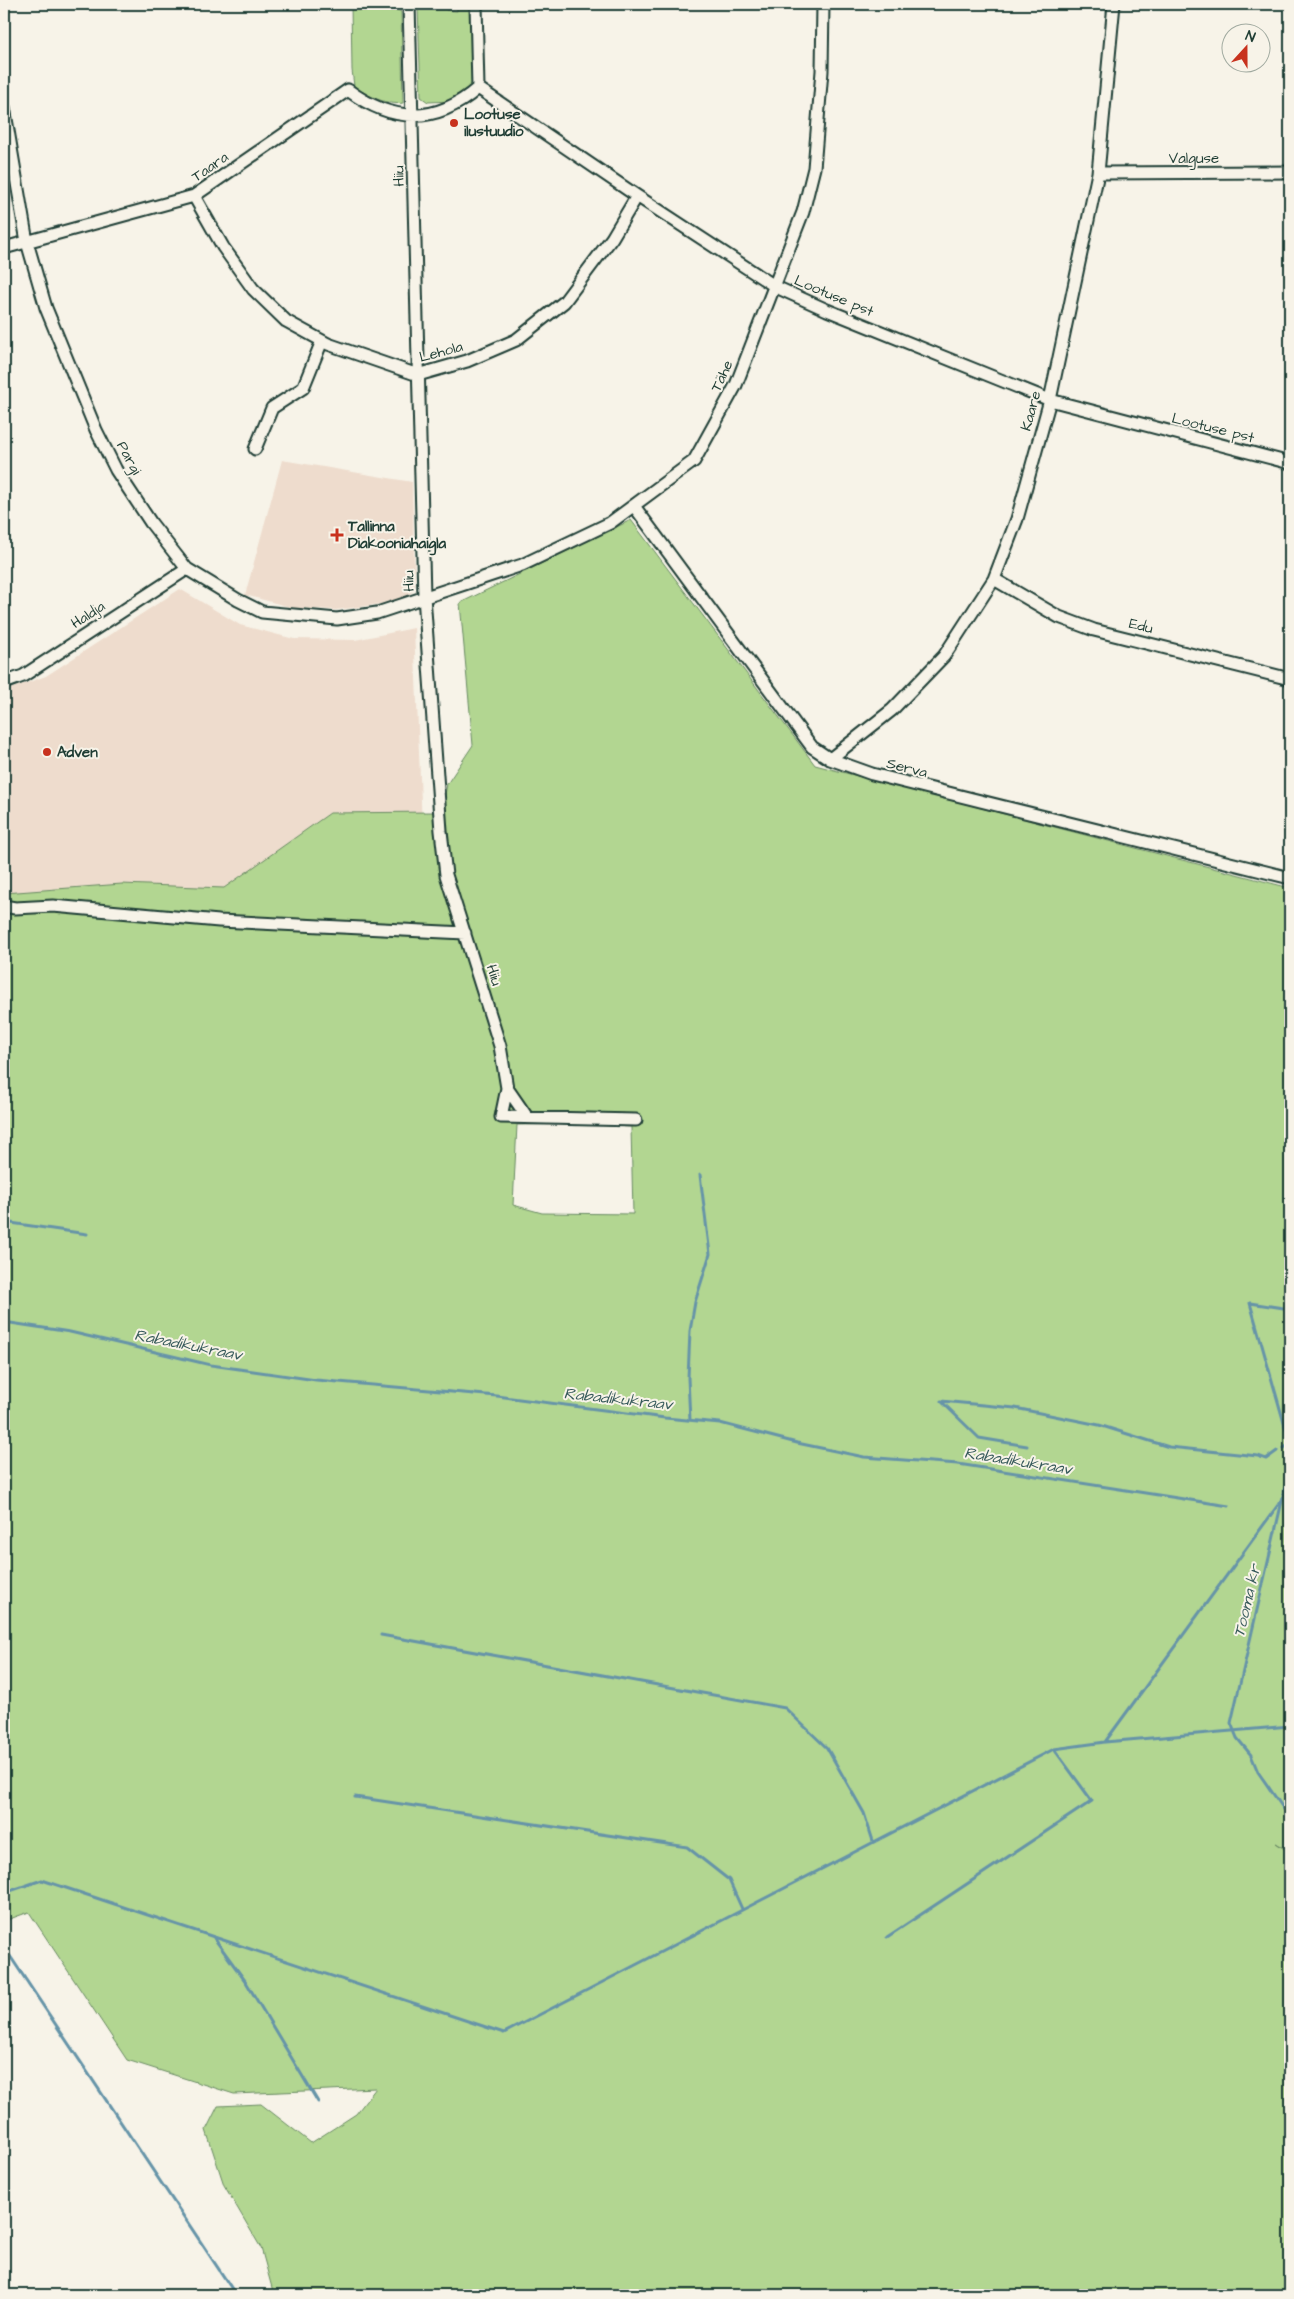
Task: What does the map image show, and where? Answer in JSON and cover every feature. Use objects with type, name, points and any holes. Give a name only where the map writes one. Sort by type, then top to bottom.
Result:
[{"type":"street","name":"Hiiu","points":[[409,4],[424,596],[446,874],[500,1046],[507,1088],[501,1117],[636,1120]]},
{"type":"street","points":[[412,116],[447,109],[467,98],[478,88],[476,4]]},
{"type":"street","name":"Tähe","points":[[424,596],[474,582],[522,565],[610,523],[694,461],[736,385],[776,287],[803,212],[814,168],[822,71],[823,4]]},
{"type":"street","name":"Kaare","points":[[830,759],[892,710],[944,656],[994,579],[1018,519],[1050,400],[1098,173],[1114,4]]},
{"type":"street","name":"Lootuse pst","points":[[478,88],[637,196],[776,287],[827,310],[1050,400],[1290,463]]},
{"type":"street","name":"Taara","points":[[4,248],[194,196],[348,90],[365,103],[385,112],[412,116]]},
{"type":"street","name":"Pargi","points":[[4,106],[27,242],[46,308],[96,430],[116,470],[187,569],[238,600],[262,612],[338,619],[378,613],[424,596]]},
{"type":"street","name":"Valguse","points":[[1098,173],[1290,172]]},
{"type":"street","name":"Lehola","points":[[194,196],[223,247],[253,289],[286,321],[322,340],[418,375],[468,361],[516,340],[564,302],[612,238],[637,196]]},
{"type":"street","points":[[255,449],[272,408],[303,388],[322,340]]},
{"type":"street","name":"Serva","points":[[634,506],[812,747],[830,759],[872,774],[1290,878]]},
{"type":"street","name":"Haldja","points":[[4,683],[23,676],[187,569]]},
{"type":"street","name":"Edu","points":[[994,579],[1059,617],[1094,630],[1290,679]]},
{"type":"street","points":[[4,906],[15,908],[53,906],[219,920],[466,933]]},
{"type":"street","name":"Hiiu","points":[[507,1088],[527,1118]]},
{"type":"shaded area","name":"Tallinna Diakooniahaigla","points":[[282,460],[412,482],[415,588],[403,601],[336,610],[294,608],[245,595]]},
{"type":"shaded area","points":[[180,589],[240,625],[294,639],[355,640],[414,628],[426,926],[4,897],[4,691],[46,676]]},
{"type":"green space","points":[[351,4],[384,5],[401,12],[403,103],[397,104],[377,99],[354,86]]},
{"type":"green space","points":[[422,4],[446,4],[446,10],[457,11],[457,4],[471,4],[473,85],[453,101],[428,102],[421,97],[418,7]]},
{"type":"green space","points":[[631,520],[815,765],[1290,888],[1290,1851],[1276,1843],[1290,1853],[1290,2295],[274,2295],[261,2248],[224,2185],[206,2130],[218,2106],[261,2104],[311,2143],[356,2114],[376,2088],[234,2094],[127,2060],[29,1912],[4,1921],[4,893],[122,884],[224,888],[330,813],[433,812],[443,805],[447,784],[473,745],[460,603]],"holes":[[[577,1124],[631,1127],[633,1214],[542,1213],[513,1205],[517,1125]]]},
{"type":"waterway","points":[[690,1420],[688,1378],[690,1331],[695,1302],[710,1254],[700,1175]]},
{"type":"waterway","points":[[4,1222],[87,1234]]},
{"type":"waterway","points":[[1290,1309],[1250,1303],[1290,1444]]},
{"type":"waterway","name":"Rabadikukraav","points":[[4,1322],[70,1332],[211,1365],[316,1380],[497,1396],[665,1418],[720,1423],[797,1443],[864,1457],[958,1464],[1229,1506]]},
{"type":"waterway","points":[[1027,1446],[979,1438],[941,1401],[1015,1408],[1099,1425],[1169,1447],[1258,1456],[1266,1459],[1277,1451]]},
{"type":"waterway","points":[[1284,1448],[1290,1444]]},
{"type":"waterway","name":"Tooma kr","points":[[1290,1475],[1288,1475],[1231,1723],[1237,1738],[1251,1755],[1258,1772],[1290,1818]]},
{"type":"waterway","points":[[1105,1742],[1281,1501]]},
{"type":"waterway","points":[[381,1635],[785,1708],[827,1748],[864,1813],[873,1841]]},
{"type":"waterway","points":[[4,1893],[42,1880],[504,2033],[1054,1749],[1105,1742],[1290,1726]]},
{"type":"waterway","points":[[887,1937],[1092,1801],[1054,1749]]},
{"type":"waterway","points":[[355,1797],[687,1847],[729,1880],[742,1909]]},
{"type":"waterway","points":[[214,1938],[246,1982],[318,2102]]},
{"type":"waterway","points":[[4,1947],[236,2295]]},
{"type":"place","name":"Lootuse ilustuudio","points":[[454,123]]},
{"type":"place","name":"Tallinna Diakooniahaigla","points":[[337,535]]},
{"type":"place","name":"Adven","points":[[47,752]]}]
